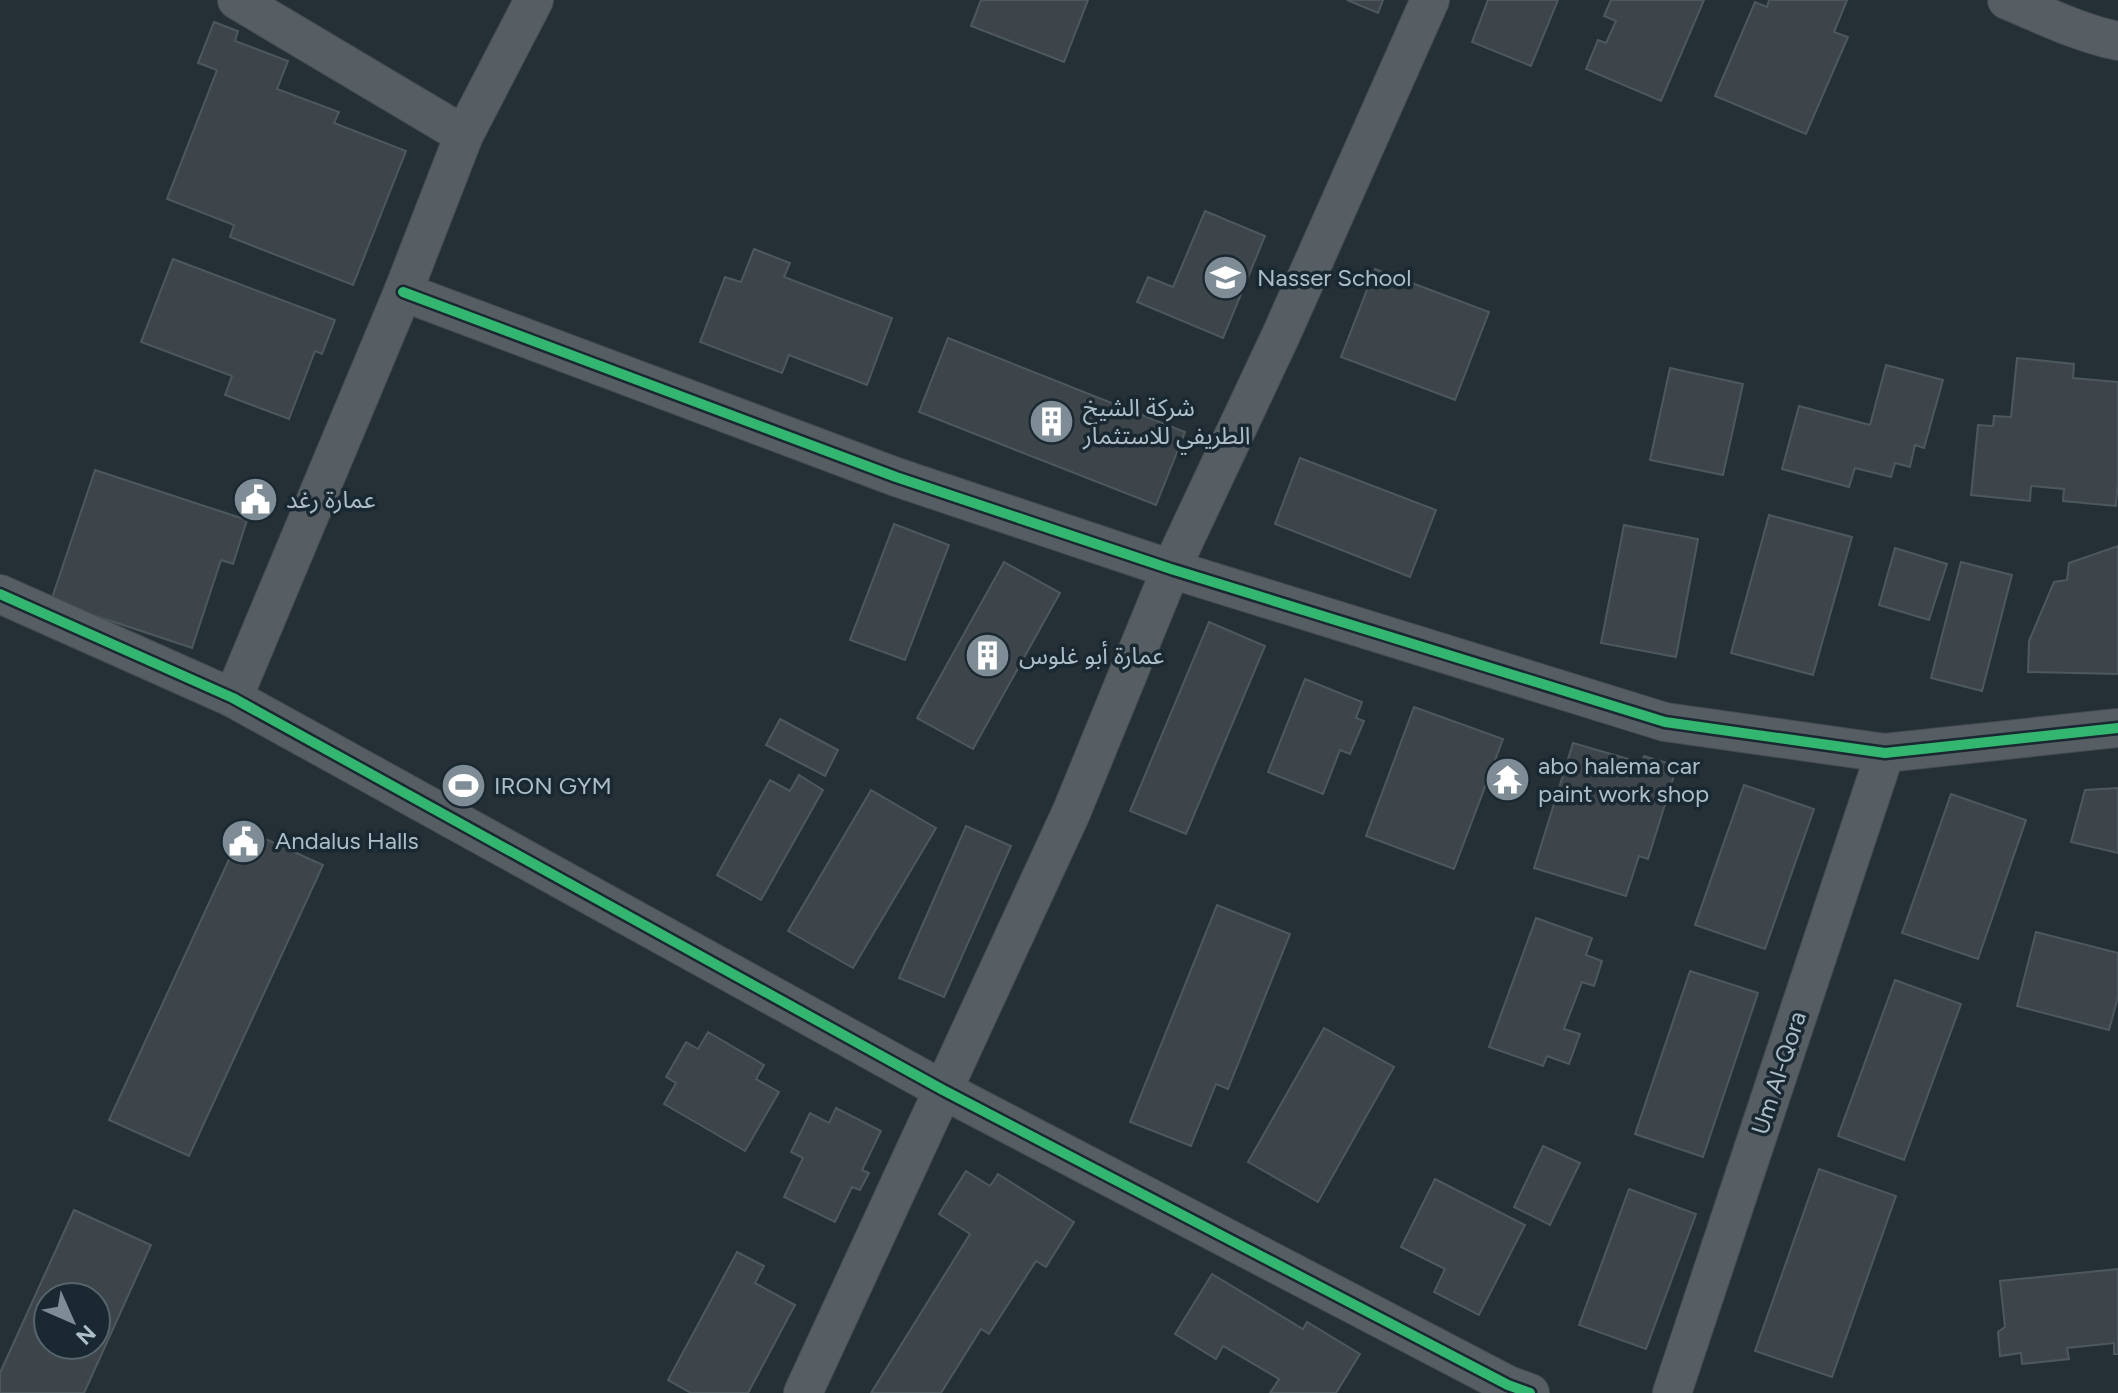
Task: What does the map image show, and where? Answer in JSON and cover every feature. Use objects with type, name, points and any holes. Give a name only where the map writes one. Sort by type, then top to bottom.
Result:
[{"type":"street","points":[[237,0],[464,135]]},
{"type":"street","points":[[233,698],[403,292],[464,135],[534,0]]},
{"type":"street","points":[[803,1393],[1071,813],[1171,569],[1281,335],[1430,0]]},
{"type":"street","points":[[2007,0],[2055,21],[2118,41]]},
{"type":"street","points":[[403,292],[896,477],[1171,569],[1665,722],[1885,753],[2118,728]]},
{"type":"street","points":[[0,594],[233,698],[943,1090],[1508,1385],[1530,1393]]},
{"type":"street","name":"Um Al-Qora","points":[[1672,1393],[1885,753]]},
{"type":"building","points":[[981,0],[1088,0],[1064,62],[971,26]]},
{"type":"building","points":[[1347,0],[1383,0],[1378,13]]},
{"type":"building","points":[[1488,0],[1558,0],[1531,66],[1472,42]]},
{"type":"building","points":[[1611,0],[1704,0],[1661,101],[1586,69],[1598,40],[1606,43],[1616,21],[1604,16]]},
{"type":"building","points":[[1769,0],[1847,0],[1834,32],[1848,37],[1806,134],[1715,96],[1755,2],[1767,7]]},
{"type":"building","points":[[214,22],[238,31],[235,41],[288,61],[277,89],[339,112],[334,123],[406,151],[353,285],[230,237],[234,225],[167,199],[217,70],[198,63]]},
{"type":"building","points":[[1205,211],[1265,236],[1223,338],[1137,302],[1148,277],[1173,287]]},
{"type":"building","points":[[754,249],[790,263],[784,277],[892,318],[867,385],[789,355],[782,373],[700,342],[725,277],[741,282]]},
{"type":"building","points":[[173,259],[335,320],[322,354],[315,351],[289,419],[225,395],[232,376],[141,342]]},
{"type":"building","points":[[1375,269],[1489,312],[1455,400],[1341,357]]},
{"type":"building","name":"شركة الشيخ الطريفي للاستثمار","points":[[948,338],[1185,432],[1156,505],[919,412]]},
{"type":"building","points":[[2017,358],[2074,364],[2073,378],[2118,382],[2116,506],[2063,501],[2064,489],[2031,486],[2030,501],[1971,495],[1978,425],[1993,426],[1994,416],[2011,417]]},
{"type":"building","points":[[1886,365],[1943,380],[1924,448],[1915,445],[1910,467],[1895,463],[1891,477],[1855,468],[1849,487],[1782,469],[1799,406],[1870,425]]},
{"type":"building","points":[[1670,368],[1743,384],[1723,475],[1650,460]]},
{"type":"building","points":[[1300,458],[1436,510],[1410,577],[1275,524]]},
{"type":"building","points":[[95,470],[247,520],[233,564],[221,560],[192,648],[51,601]]},
{"type":"building","points":[[1769,515],[1852,537],[1813,675],[1731,653]]},
{"type":"building","points":[[894,524],[949,545],[905,660],[850,640]]},
{"type":"building","points":[[1624,525],[1698,539],[1676,657],[1601,643]]},
{"type":"building","points":[[2118,546],[2118,674],[2028,672],[2029,641],[2054,582],[2067,580],[2069,563]]},
{"type":"building","points":[[1895,548],[1947,564],[1929,620],[1879,605]]},
{"type":"building","name":"عمارة أبو غلوس","points":[[1004,562],[1060,593],[973,749],[917,718]]},
{"type":"building","points":[[1961,562],[2012,575],[1982,691],[1931,678]]},
{"type":"building","points":[[1209,622],[1265,646],[1186,834],[1130,811]]},
{"type":"building","points":[[1305,679],[1362,702],[1356,718],[1364,721],[1350,754],[1340,750],[1323,794],[1268,772]]},
{"type":"building","points":[[1414,707],[1503,739],[1454,869],[1366,836]]},
{"type":"building","points":[[780,719],[838,750],[825,776],[766,745]]},
{"type":"building","points":[[1573,743],[1642,763],[1644,756],[1677,766],[1648,859],[1639,856],[1626,896],[1534,868]]},
{"type":"building","points":[[799,775],[823,790],[761,900],[717,875],[770,780],[790,791]]},
{"type":"building","points":[[1744,785],[1814,809],[1765,949],[1695,925]]},
{"type":"building","points":[[2118,788],[2118,853],[2071,842],[2085,790]]},
{"type":"building","points":[[871,790],[936,828],[853,968],[788,931]]},
{"type":"building","points":[[1951,794],[2026,820],[1978,959],[1902,933]]},
{"type":"building","points":[[966,826],[1011,846],[944,997],[899,978]]},
{"type":"building","points":[[243,829],[323,865],[189,1156],[109,1120]]},
{"type":"building","points":[[1217,905],[1290,934],[1228,1089],[1216,1084],[1191,1146],[1130,1122]]},
{"type":"building","points":[[1536,918],[1592,938],[1586,955],[1602,961],[1594,986],[1582,982],[1564,1029],[1580,1034],[1569,1064],[1547,1056],[1543,1066],[1489,1047]]},
{"type":"building","points":[[2036,932],[2118,953],[2118,997],[2109,1030],[2017,1006]]},
{"type":"building","points":[[1690,971],[1758,993],[1703,1157],[1635,1134]]},
{"type":"building","points":[[1895,980],[1961,1004],[1904,1160],[1838,1136]]},
{"type":"building","points":[[1324,1028],[1394,1067],[1318,1202],[1248,1162]]},
{"type":"building","points":[[708,1032],[764,1065],[756,1079],[779,1092],[745,1151],[664,1104],[676,1083],[666,1077],[686,1042],[698,1049]]},
{"type":"building","points":[[836,1108],[881,1131],[862,1170],[869,1173],[860,1190],[852,1187],[835,1222],[784,1197],[803,1158],[791,1152],[810,1113],[829,1123]]},
{"type":"building","points":[[1543,1146],[1580,1163],[1550,1225],[1514,1207]]},
{"type":"building","points":[[1819,1169],[1896,1196],[1832,1377],[1755,1351]]},
{"type":"building","points":[[966,1171],[990,1186],[998,1174],[1074,1222],[1046,1267],[1036,1261],[989,1334],[981,1329],[941,1393],[871,1393],[970,1234],[939,1214]]},
{"type":"building","points":[[1435,1179],[1525,1225],[1479,1315],[1434,1292],[1445,1269],[1401,1247]]},
{"type":"building","points":[[1629,1189],[1696,1214],[1646,1349],[1579,1325]]},
{"type":"building","points":[[74,1210],[151,1245],[112,1331],[112,1281],[42,1281]]},
{"type":"building","points":[[737,1252],[764,1266],[755,1283],[795,1305],[748,1393],[691,1393],[668,1380]]},
{"type":"building","points":[[2118,1269],[2118,1354],[2114,1354],[2114,1343],[2067,1348],[2069,1359],[2022,1364],[2021,1353],[2000,1356],[1998,1332],[2005,1327],[2000,1281]]},
{"type":"building","points":[[1212,1274],[1303,1329],[1307,1322],[1360,1354],[1336,1393],[1270,1393],[1279,1379],[1223,1346],[1216,1359],[1175,1334]]},
{"type":"building","points":[[32,1303],[32,1361],[98,1361],[84,1393],[0,1393],[0,1373]]},
{"type":"cycle path","points":[[403,292],[896,477],[1171,569],[1665,722],[1885,753],[2118,728]]},
{"type":"cycle path","points":[[0,594],[233,698],[943,1090],[1508,1385],[1530,1393]]},
{"type":"place","name":"Nasser School","points":[[1226,278]]},
{"type":"place","name":"شركة الشيخ الطريفي للاستثمار","points":[[1052,422]]},
{"type":"place","name":"عمارة رغد","points":[[255,500]]},
{"type":"place","name":"عمارة أبو غلوس","points":[[988,656]]},
{"type":"place","name":"abo halema car paint work shop","points":[[1507,780]]},
{"type":"place","name":"IRON GYM","points":[[463,786]]},
{"type":"place","name":"Andalus Halls","points":[[244,841]]}]
